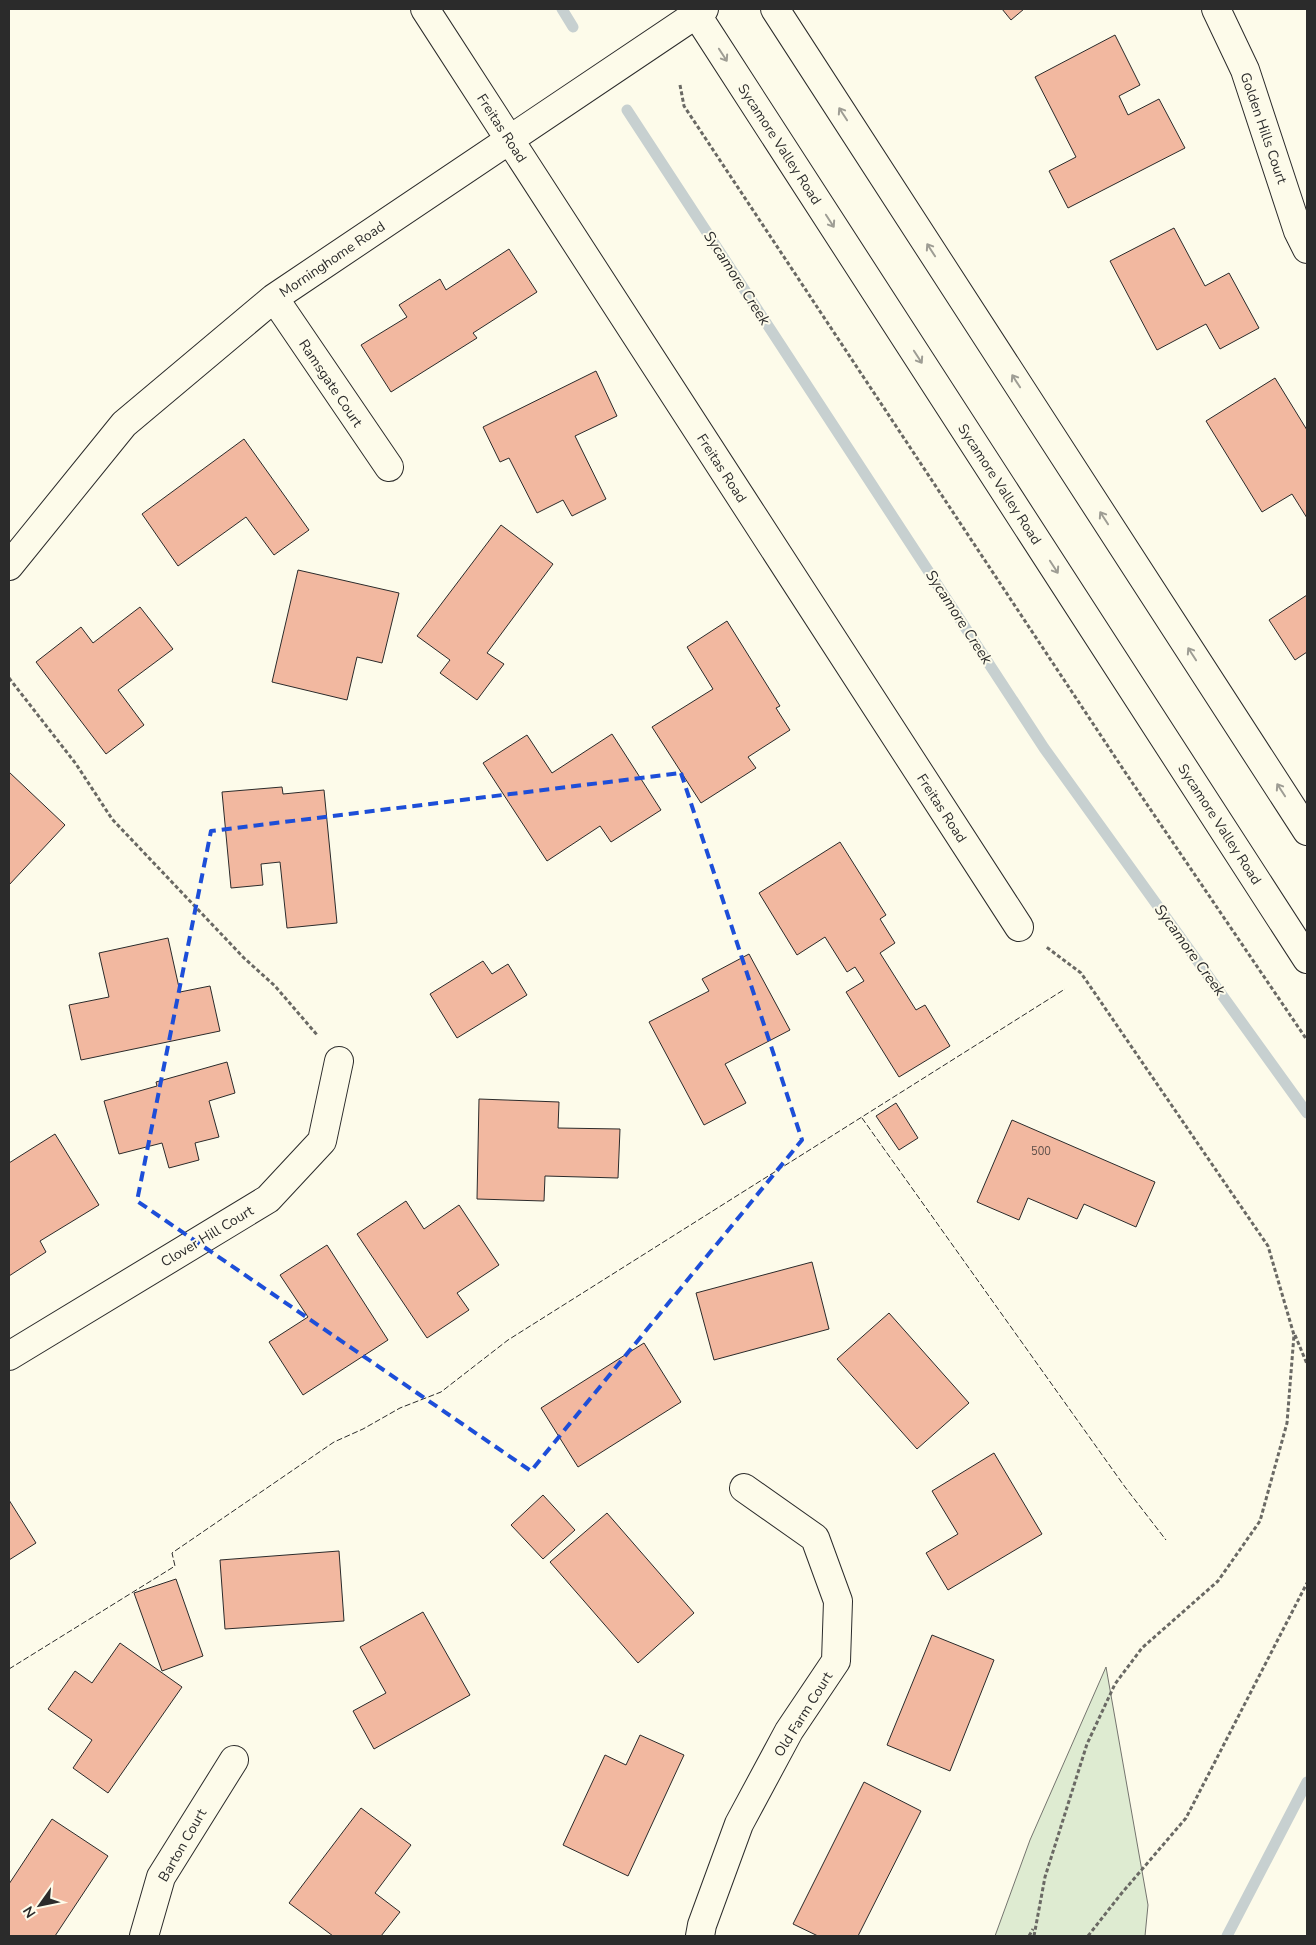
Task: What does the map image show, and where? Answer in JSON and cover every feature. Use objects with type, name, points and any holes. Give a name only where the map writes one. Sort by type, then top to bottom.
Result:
[{"type":"street","name":"Freitas Road","points":[[425,9],[1019,927]]},
{"type":"street","points":[[775,9],[1307,831]]},
{"type":"street","name":"Golden Hills Court","points":[[1216,9],[1245,70],[1298,231],[1307,249]]},
{"type":"street","name":"Morninghome Road","points":[[9,566],[124,424],[274,298],[510,140],[698,10]]},
{"type":"street","name":"Sycamore Valley Road","points":[[698,10],[1307,959]]},
{"type":"street","name":"Ramsgate Court","points":[[274,298],[389,467]]},
{"type":"street","name":"Clover Hill Court","points":[[9,1356],[268,1199],[322,1141],[339,1061]]},
{"type":"street","name":"Old Farm Court","points":[[700,1936],[702,1925],[739,1824],[789,1731],[836,1660],[838,1601],[815,1538],[744,1488]]},
{"type":"street","name":"Barton Court","points":[[144,1936],[161,1877],[234,1760]]},
{"type":"path","points":[[680,85],[684,106],[1129,777],[1307,1040]]},
{"type":"path","points":[[9,678],[76,764],[112,819],[244,958],[275,986],[339,1061]]},
{"type":"path","points":[[1019,927],[1081,972],[1268,1246],[1294,1335],[1307,1364]]},
{"type":"path","points":[[1034,1936],[1045,1878],[1087,1744],[1115,1684],[1142,1648],[1218,1581],[1260,1520],[1287,1423],[1294,1335]]},
{"type":"path","points":[[1088,1936],[1120,1894],[1186,1818],[1307,1583]]},
{"type":"path","points":[[1029,1936],[1034,1928]]},
{"type":"highlighted area","points":[[681,773],[802,1140],[531,1471],[137,1201],[211,831]]},
{"type":"green space","points":[[1106,1667],[1148,1905],[1145,1936],[995,1936],[1030,1840]]},
{"type":"building","points":[[1002,9],[1024,9],[1011,20]]},
{"type":"building","points":[[1115,35],[1140,85],[1119,96],[1128,115],[1159,99],[1185,148],[1068,208],[1049,171],[1076,157],[1035,77]]},
{"type":"building","points":[[1174,228],[1205,286],[1229,273],[1259,328],[1220,349],[1206,324],[1157,350],[1110,261]]},
{"type":"building","points":[[509,249],[537,292],[473,333],[477,338],[391,392],[361,345],[407,317],[399,305],[440,279],[446,290]]},
{"type":"building","points":[[596,371],[617,416],[575,436],[606,499],[572,516],[563,500],[537,513],[509,458],[500,462],[483,427]]},
{"type":"building","points":[[1275,378],[1307,430],[1307,518],[1292,494],[1262,512],[1206,421]]},
{"type":"building","points":[[244,439],[309,530],[274,555],[246,517],[178,566],[142,514]]},
{"type":"building","points":[[501,525],[553,564],[487,653],[504,664],[477,700],[440,673],[450,660],[417,636]]},
{"type":"building","points":[[298,570],[399,593],[382,663],[357,657],[347,700],[272,682]]},
{"type":"building","points":[[1307,595],[1307,652],[1295,660],[1269,620]]},
{"type":"building","points":[[140,607],[173,649],[118,690],[144,725],[106,754],[36,662],[81,627],[93,643]]},
{"type":"building","points":[[727,621],[780,706],[776,708],[790,730],[748,757],[756,768],[701,803],[652,727],[713,689],[687,647]]},
{"type":"building","points":[[612,734],[661,810],[611,842],[600,826],[547,861],[483,763],[527,735],[552,773]]},
{"type":"building","points":[[9,772],[65,825],[9,885]]},
{"type":"building","points":[[282,787],[283,794],[324,790],[337,923],[287,928],[280,862],[261,864],[263,885],[231,888],[222,792]]},
{"type":"building","points":[[840,842],[886,915],[880,919],[895,943],[880,953],[916,1010],[925,1005],[950,1046],[899,1077],[846,992],[864,981],[855,967],[847,972],[825,937],[797,955],[759,893]]},
{"type":"building","points":[[168,938],[180,992],[210,986],[220,1031],[81,1060],[69,1005],[109,997],[99,953]]},
{"type":"building","points":[[749,954],[790,1030],[725,1064],[746,1103],[704,1125],[649,1022],[709,991],[702,979]]},
{"type":"building","points":[[483,961],[492,974],[508,964],[527,995],[457,1038],[430,994]]},
{"type":"building","points":[[227,1062],[235,1093],[209,1101],[219,1137],[195,1143],[199,1160],[169,1168],[162,1143],[119,1154],[104,1101],[157,1086],[156,1082]]},
{"type":"building","points":[[479,1099],[559,1102],[558,1128],[620,1129],[618,1178],[545,1176],[544,1201],[477,1199]]},
{"type":"building","points":[[896,1103],[918,1138],[899,1150],[876,1116]]},
{"type":"building","points":[[1012,1120],[1155,1182],[1136,1227],[1084,1204],[1077,1219],[1028,1198],[1019,1220],[977,1202]]},
{"type":"building","points":[[55,1134],[99,1205],[40,1241],[46,1252],[9,1276],[9,1163]]},
{"type":"building","points":[[406,1201],[424,1229],[459,1205],[499,1265],[457,1293],[469,1310],[427,1338],[357,1234]]},
{"type":"building","points":[[327,1245],[388,1340],[303,1395],[269,1342],[308,1317],[280,1275]]},
{"type":"building","points":[[812,1262],[829,1329],[714,1360],[696,1293]]},
{"type":"building","points":[[889,1313],[969,1403],[917,1449],[837,1359]]},
{"type":"building","points":[[644,1343],[681,1402],[578,1467],[541,1408]]},
{"type":"building","points":[[994,1453],[1042,1534],[948,1590],[926,1553],[958,1534],[932,1491]]},
{"type":"building","points":[[543,1495],[575,1530],[543,1559],[511,1525]]},
{"type":"building","points":[[9,1500],[36,1543],[9,1560]]},
{"type":"building","points":[[607,1513],[694,1613],[638,1663],[550,1562]]},
{"type":"building","points":[[339,1551],[344,1621],[225,1629],[220,1560]]},
{"type":"building","points":[[176,1579],[203,1656],[162,1671],[134,1593]]},
{"type":"building","points":[[423,1612],[470,1695],[374,1749],[353,1711],[386,1693],[360,1647]]},
{"type":"building","points":[[932,1635],[994,1660],[950,1771],[887,1745]]},
{"type":"building","points":[[120,1643],[182,1687],[108,1793],[73,1768],[92,1740],[48,1709],[75,1671],[92,1683]]},
{"type":"building","points":[[640,1735],[684,1755],[628,1876],[563,1845],[605,1755],[626,1765]]},
{"type":"building","points":[[864,1782],[921,1811],[858,1936],[818,1936],[793,1924]]},
{"type":"building","points":[[361,1808],[411,1845],[375,1893],[400,1912],[381,1936],[333,1936],[289,1903]]},
{"type":"building","points":[[52,1819],[108,1856],[55,1936],[9,1936],[9,1884]]},
{"type":"waterway","name":"Sycamore Creek","points":[[562,9],[573,27]]},
{"type":"waterway","name":"Sycamore Creek","points":[[627,110],[1044,748],[1307,1113]]},
{"type":"waterway","points":[[1227,1936],[1307,1782]]},
{"type":"fence","points":[[9,1669],[175,1566],[172,1553],[334,1442],[363,1429],[400,1408],[441,1392],[508,1340],[1065,989]]},
{"type":"fence","points":[[862,1118],[1125,1487],[1166,1540]]}]
